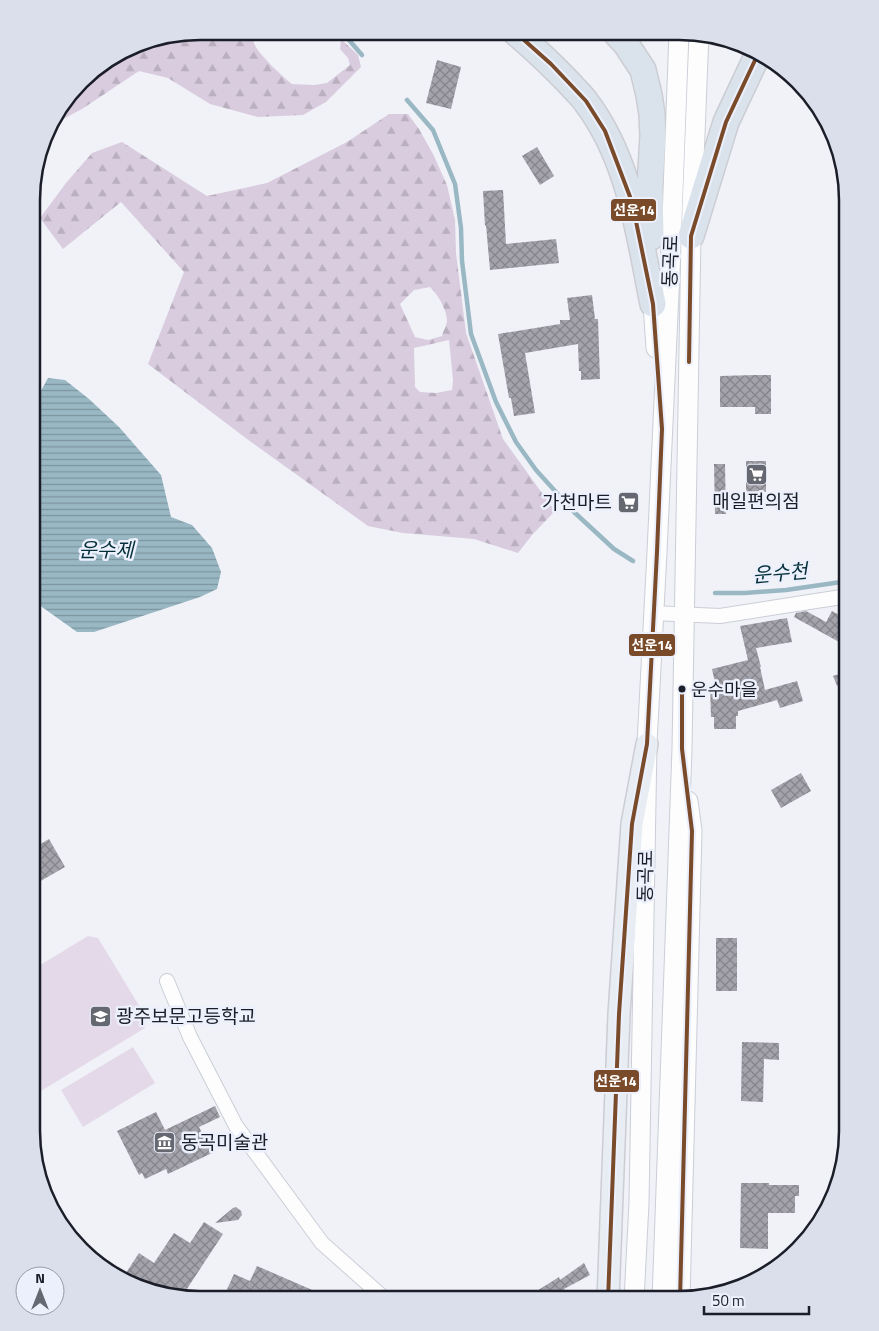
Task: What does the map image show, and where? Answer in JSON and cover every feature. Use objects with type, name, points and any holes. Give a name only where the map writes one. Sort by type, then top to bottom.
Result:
[{"type":"highway","points":[[524,40],[551,64],[586,101],[605,131],[632,202],[652,304]]},
{"type":"highway","points":[[622,40],[643,70],[652,114],[650,186],[652,304]]},
{"type":"highway","points":[[691,236],[726,122],[755,59]]},
{"type":"main road","name":"동곡로","points":[[634,1291],[639,1204],[647,744],[670,253],[678,40]]},
{"type":"main road","name":"동곡로","points":[[662,1291],[682,748],[691,236],[699,41]]},
{"type":"main road","points":[[652,304],[662,429]]},
{"type":"main road","points":[[608,1291],[621,985],[632,824],[647,744]]},
{"type":"main road","points":[[680,1291],[692,831],[682,748]]},
{"type":"street","points":[[653,614],[720,616],[839,597]]},
{"type":"street","points":[[168,981],[190,1037],[236,1126],[322,1243],[376,1291]]},
{"type":"green space","points":[[254,40],[260,53],[292,84],[314,85],[327,83],[350,65],[348,58],[340,49],[341,40],[358,55],[361,67],[326,102],[303,115],[258,117],[210,104],[168,78],[139,71],[82,109],[62,120],[87,87],[120,61],[158,45],[179,41]]},
{"type":"green space","points":[[389,114],[408,114],[433,154],[447,185],[455,220],[456,253],[466,333],[503,439],[555,511],[518,553],[474,539],[403,533],[368,526],[247,439],[148,364],[184,272],[121,202],[63,249],[40,218],[66,183],[92,153],[122,142],[207,196],[267,183],[347,142]],"holes":[[[430,287],[441,302],[447,320],[442,336],[428,340],[415,337],[400,304],[414,290]],[[449,340],[453,380],[452,390],[436,393],[420,392],[415,387],[414,348]]]},
{"type":"shaded area","points":[[88,936],[98,938],[146,1017],[145,1028],[40,1092],[40,965]]},
{"type":"shaded area","points":[[133,1047],[155,1083],[83,1127],[61,1090]]},
{"type":"water","name":"운수제","points":[[48,378],[65,380],[119,427],[161,475],[171,517],[192,525],[212,548],[221,572],[217,589],[200,597],[94,632],[77,632],[42,607],[40,604],[40,392]]},
{"type":"building","points":[[437,60],[461,67],[451,109],[426,103]]},
{"type":"building","points":[[537,147],[554,176],[540,185],[522,156]]},
{"type":"building","points":[[503,190],[506,244],[556,239],[559,263],[490,270],[483,191]]},
{"type":"building","points":[[592,295],[595,319],[598,319],[600,379],[581,380],[578,344],[525,353],[535,413],[514,416],[498,334],[560,324],[560,320],[570,320],[567,298]]},
{"type":"building","points":[[771,375],[771,414],[755,414],[755,407],[720,407],[720,376]]},
{"type":"building","points":[[746,461],[766,461],[766,492],[746,492]]},
{"type":"building","points":[[714,464],[725,464],[726,514],[715,514]]},
{"type":"building","points":[[806,611],[826,622],[832,611],[839,615],[839,642],[794,617],[796,613]]},
{"type":"building","points":[[787,618],[792,642],[756,648],[765,690],[797,681],[803,701],[780,708],[777,700],[738,711],[736,729],[714,729],[714,717],[711,717],[710,687],[716,687],[712,669],[748,660],[740,626]]},
{"type":"building","points":[[839,674],[839,685],[837,686],[833,676]]},
{"type":"building","points":[[801,773],[811,791],[781,808],[771,790]]},
{"type":"building","points":[[49,839],[65,867],[40,881],[40,844]]},
{"type":"building","points":[[716,938],[737,938],[737,991],[716,991]]},
{"type":"building","points":[[742,1042],[779,1043],[779,1060],[764,1059],[763,1102],[741,1101]]},
{"type":"building","name":"동곡미술관","points":[[215,1106],[220,1117],[199,1127],[212,1153],[168,1174],[166,1169],[145,1179],[142,1173],[139,1175],[117,1131],[156,1112],[165,1130]]},
{"type":"building","points":[[741,1183],[799,1185],[799,1196],[795,1196],[795,1213],[768,1213],[768,1249],[740,1248]]},
{"type":"building","points":[[236,1207],[241,1211],[242,1215],[238,1220],[215,1223],[233,1208]]},
{"type":"building","points":[[204,1222],[223,1234],[186,1290],[158,1286],[126,1273],[139,1253],[154,1263],[174,1233],[190,1243]]},
{"type":"building","points":[[584,1263],[590,1275],[564,1289],[565,1291],[537,1291],[559,1277],[560,1280]]},
{"type":"building","points":[[257,1266],[315,1291],[226,1291],[234,1274],[250,1281]]},
{"type":"waterway","points":[[349,40],[362,55]]},
{"type":"waterway","points":[[407,100],[433,130],[455,184],[471,334],[496,402],[516,442],[536,470],[574,512],[614,549],[633,561]]},
{"type":"waterway","name":"운수천","points":[[715,593],[786,590],[839,582]]},
{"type":"transit line","name":"선운14","points":[[524,40],[551,64],[586,101],[605,131],[632,202],[653,304],[662,429],[647,744],[632,824],[619,1014],[608,1291]]},
{"type":"transit line","name":"선운14","points":[[689,362],[691,236],[726,122],[755,59]]},
{"type":"transit line","name":"선운14","points":[[680,1291],[692,831],[682,749],[682,689]]},
{"type":"place","name":"매일편의점","points":[[756,475]]},
{"type":"place","name":"가천마트","points":[[628,502]]},
{"type":"place","name":"운수마을","points":[[682,689]]},
{"type":"place","name":"광주보문고등학교","points":[[100,1016]]},
{"type":"place","name":"동곡미술관","points":[[165,1142]]}]
